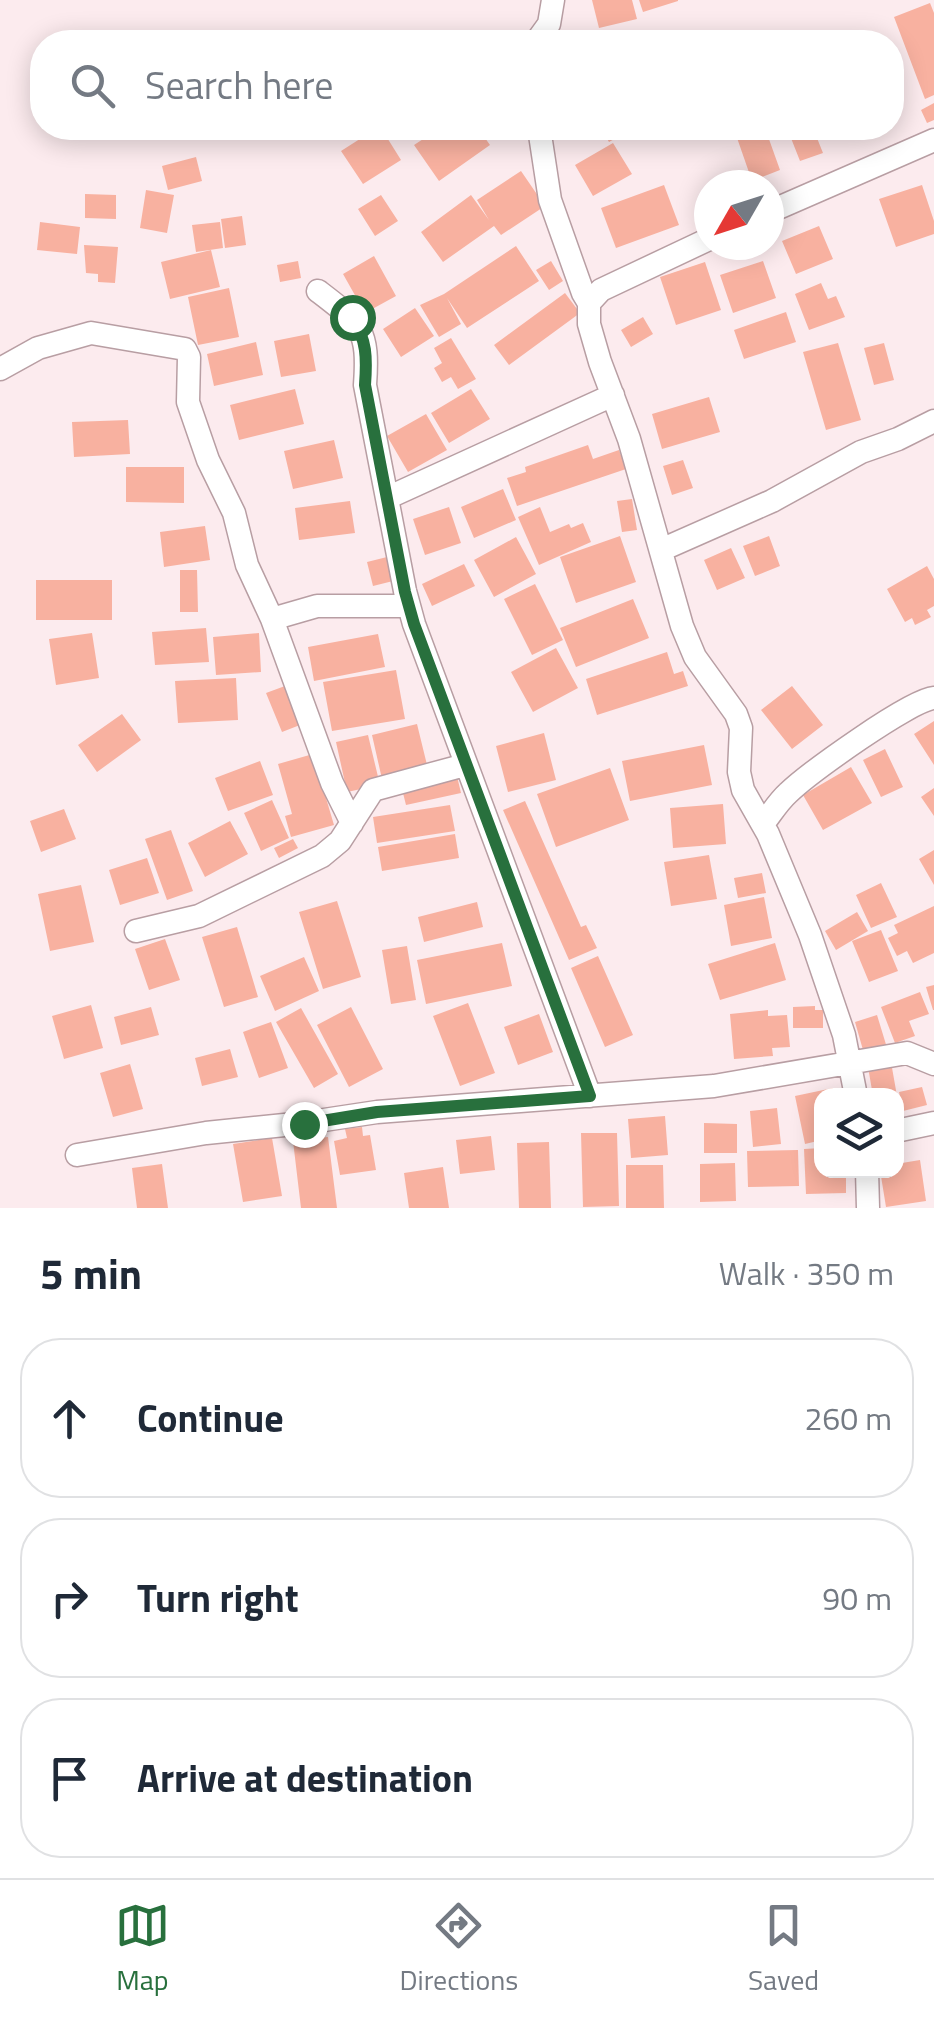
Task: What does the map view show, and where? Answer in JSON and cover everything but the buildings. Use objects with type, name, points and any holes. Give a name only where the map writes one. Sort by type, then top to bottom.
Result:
[{"type":"street","points":[[545,30],[550,24],[553,0]]},
{"type":"street","points":[[540,140],[550,200],[582,293],[589,303],[589,324],[629,439],[688,642],[736,714],[741,728],[739,772],[743,790],[789,880],[810,935],[844,1035],[854,1088]]},
{"type":"street","points":[[784,205],[934,140]]},
{"type":"street","points":[[589,303],[601,290],[694,246]]},
{"type":"street","points":[[318,291],[352,317],[362,332],[367,352],[365,385],[409,606],[590,1096]]},
{"type":"street","points":[[0,369],[38,348],[91,333],[185,348],[190,357],[188,402],[208,460],[234,513],[246,565],[272,620],[332,783],[352,823]]},
{"type":"street","points":[[388,498],[612,395]]},
{"type":"street","points":[[662,550],[772,502],[861,452],[934,420]]},
{"type":"street","points":[[272,620],[317,606],[409,606]]},
{"type":"street","points":[[763,824],[802,782],[900,712],[916,702],[934,698]]},
{"type":"street","points":[[136,931],[198,916],[322,856],[340,841],[373,790],[466,766]]},
{"type":"street","points":[[77,1156],[206,1132],[304,1124],[377,1112],[714,1086],[907,1053],[934,1064]]},
{"type":"street","points":[[904,1129],[934,1123]]},
{"type":"street","points":[[868,1178],[868,1208]]},
{"type":"route","points":[[304,1124],[377,1112],[590,1096],[414,624],[365,385],[367,352],[362,332],[352,317]]}]
